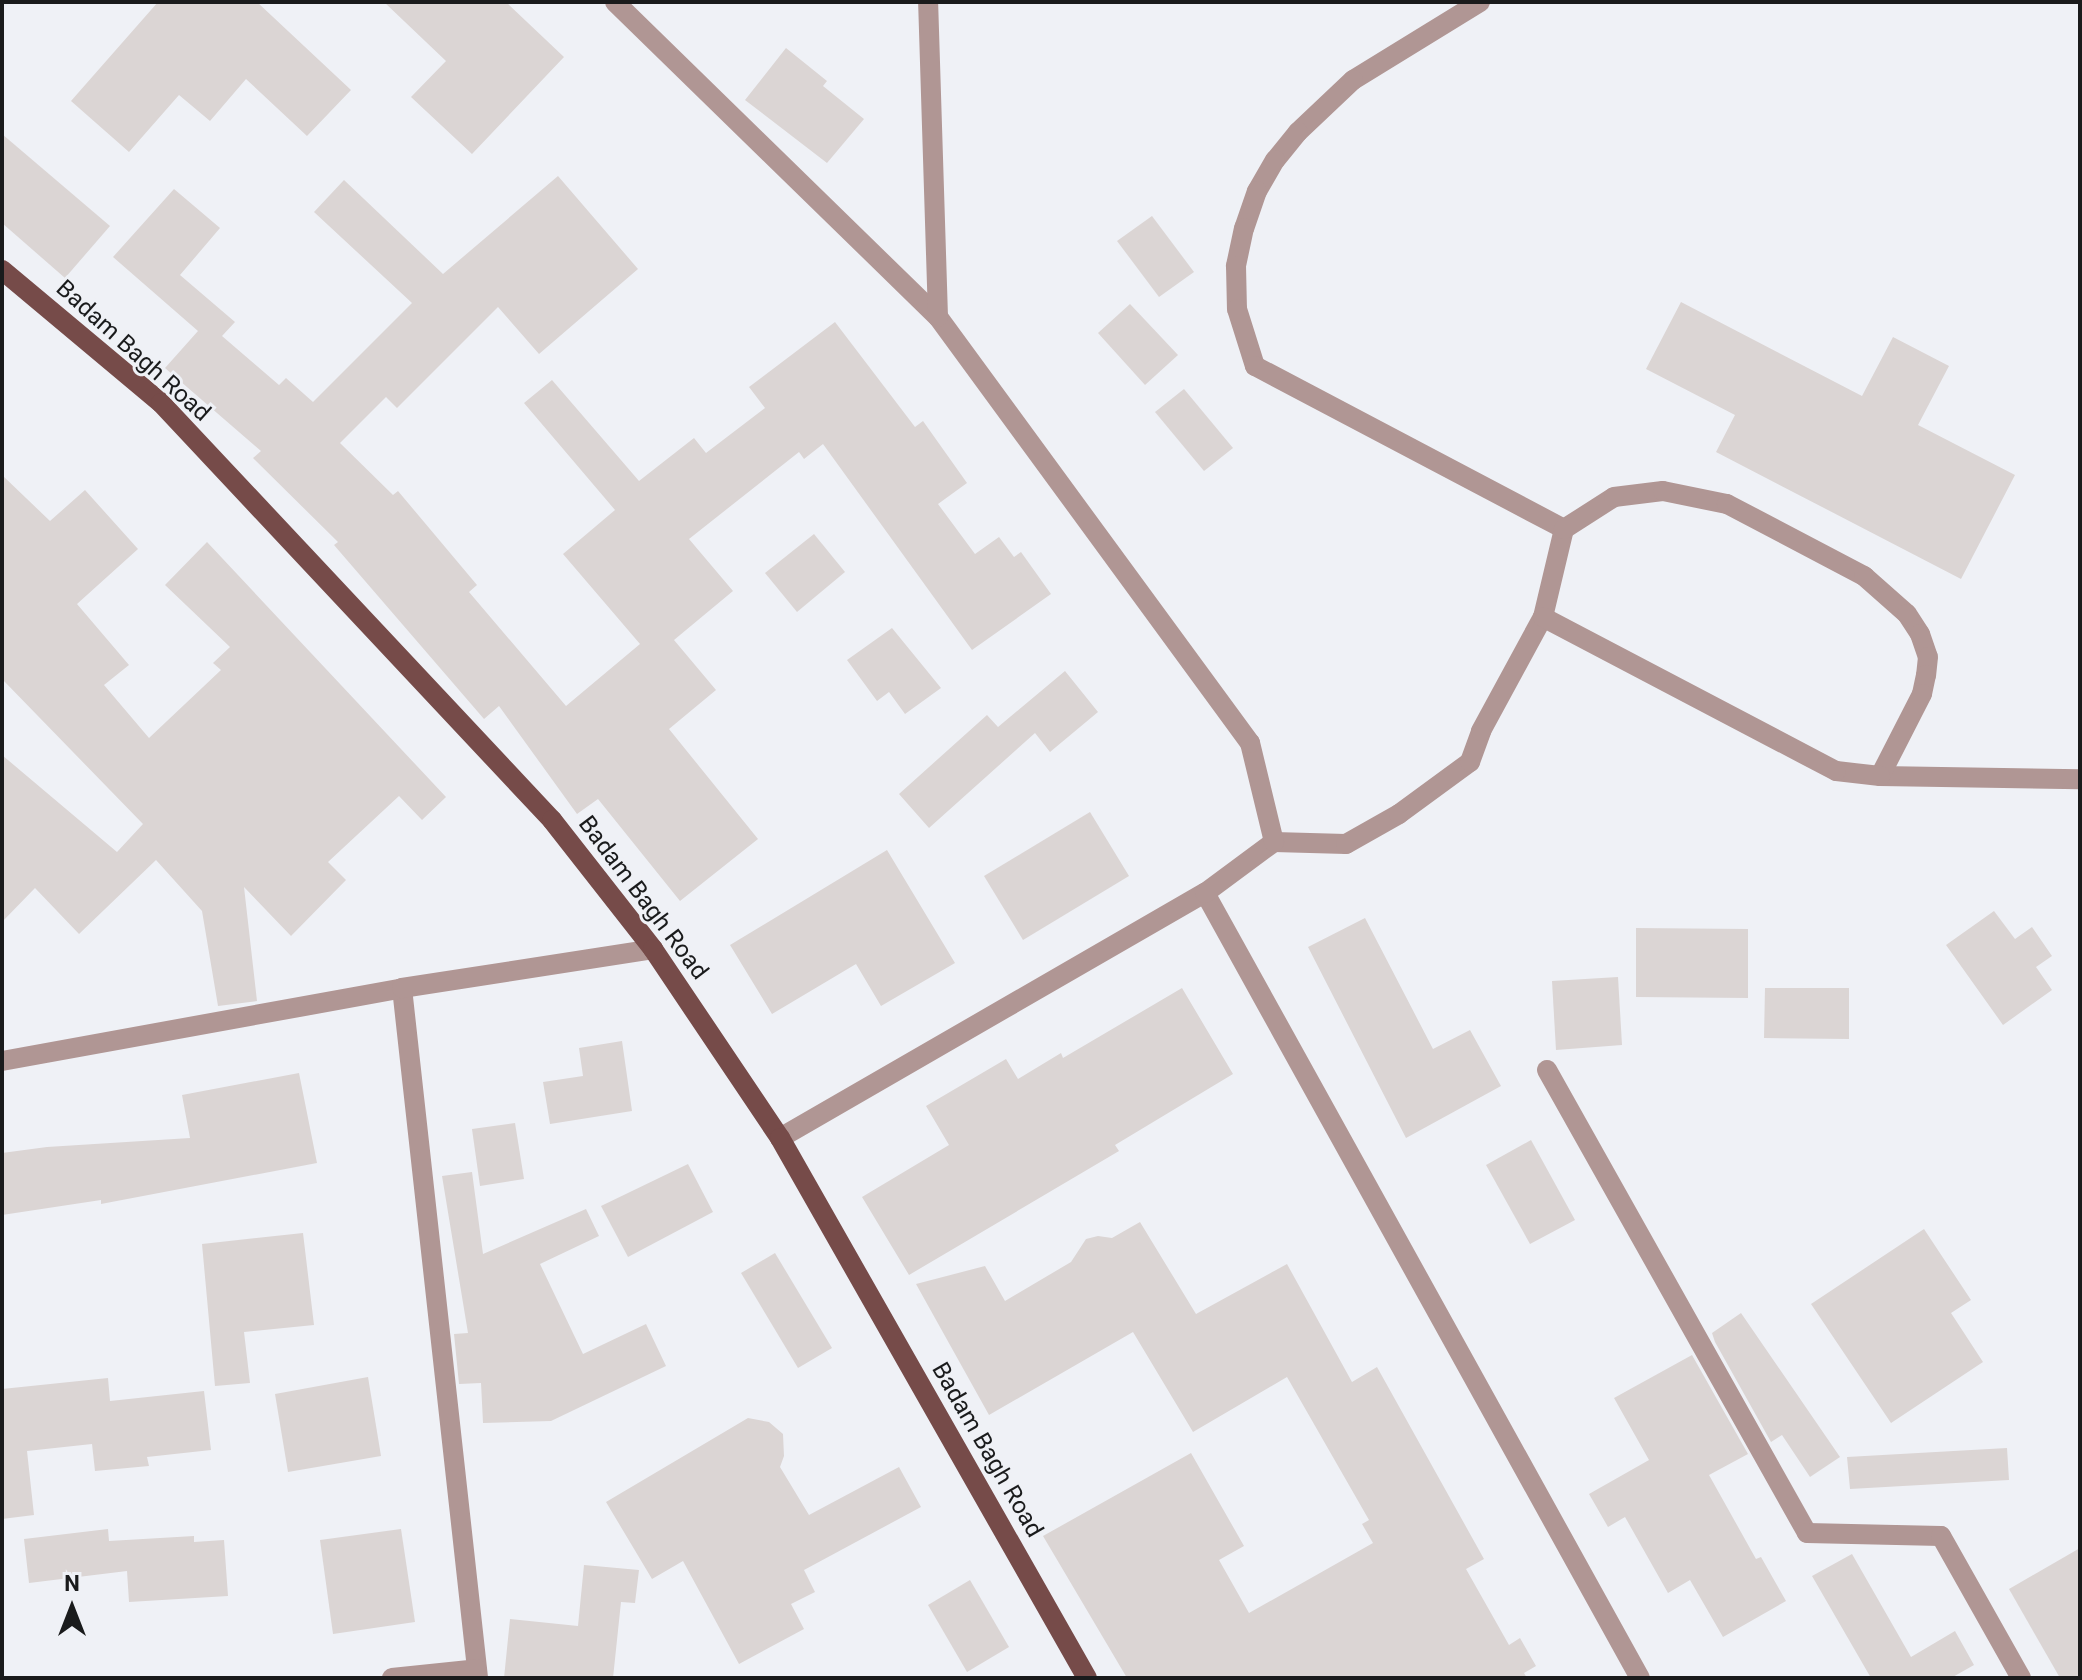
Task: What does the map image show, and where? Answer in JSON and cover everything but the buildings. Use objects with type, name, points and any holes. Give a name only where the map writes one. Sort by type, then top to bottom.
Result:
[{"type":"main road","name":"Badam Bagh Road","points":[[2,270],[161,403],[552,820],[653,949],[780,1138],[1087,1678]]},
{"type":"street","points":[[615,2],[938,317],[1250,743],[1274,842]]},
{"type":"street","points":[[928,2],[938,317]]},
{"type":"street","points":[[1480,2],[1353,80],[1298,132],[1275,160],[1257,191],[1244,228],[1236,266],[1237,309],[1255,366],[1564,529]]},
{"type":"street","points":[[780,1138],[1205,893],[1274,842],[1346,844],[1399,814],[1470,762],[1481,731],[1543,617],[1564,529],[1614,497],[1663,491],[1727,504],[1864,576],[1907,614],[1928,657],[1922,694],[1880,776]]},
{"type":"street","points":[[1543,617],[1836,771],[1880,776],[2080,779]]},
{"type":"street","points":[[1205,893],[1640,1678]]},
{"type":"street","points":[[5,1057],[402,988],[653,949]]},
{"type":"street","points":[[392,1678],[477,1673],[402,988]]},
{"type":"street","points":[[1547,1070],[1807,1533],[1941,1536],[2021,1678]]}]
